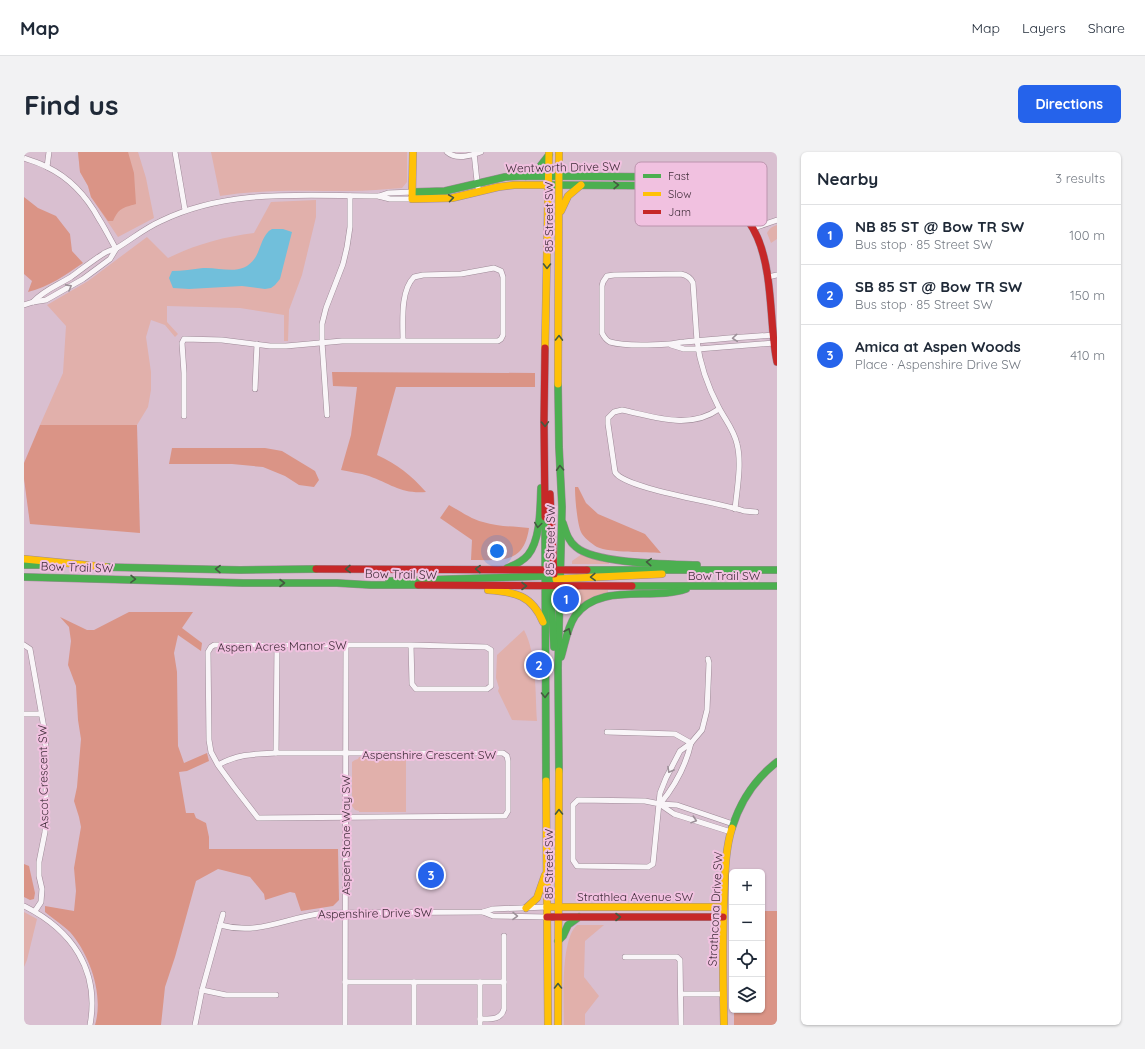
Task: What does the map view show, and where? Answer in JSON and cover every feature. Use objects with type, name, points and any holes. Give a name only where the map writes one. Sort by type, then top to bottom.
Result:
[{"type":"main road","points":[[412,196],[413,152]]},
{"type":"main road","name":"85 Street SW","points":[[548,1025],[545,628],[562,507],[558,397],[559,152]]},
{"type":"main road","points":[[525,176],[538,169],[549,153]]},
{"type":"main road","name":"85 Street SW","points":[[549,153],[545,398],[546,476],[558,668],[558,1025]]},
{"type":"main road","name":"Wentworth Drive SW","points":[[412,196],[445,191],[506,177],[635,177]]},
{"type":"main road","name":"Wentworth Drive SW","points":[[412,196],[452,198],[505,186],[635,184]]},
{"type":"main road","points":[[558,216],[566,197],[571,191],[581,185]]},
{"type":"main road","name":"Wentworth Drive SW","points":[[754,228],[765,255],[777,362]]},
{"type":"main road","points":[[545,398],[558,397]]},
{"type":"main road","points":[[503,569],[520,562],[530,553],[534,546],[546,459]]},
{"type":"main road","points":[[562,507],[564,524],[571,543],[578,549],[588,553],[626,560],[744,570]]},
{"type":"main road","points":[[24,559],[106,567]]},
{"type":"main road","name":"Bow Trail SW","points":[[24,565],[240,570],[503,569],[552,577],[698,587],[777,586]]},
{"type":"main road","points":[[337,583],[744,570]]},
{"type":"main road","name":"Bow Trail SW","points":[[744,570],[777,570]]},
{"type":"main road","name":"Bow Trail SW","points":[[24,577],[243,583],[337,583],[371,585],[552,577]]},
{"type":"main road","points":[[552,577],[558,719]]},
{"type":"main road","points":[[371,585],[403,589],[493,590],[514,593],[526,598],[534,605],[542,618],[545,628]]},
{"type":"main road","points":[[558,668],[567,631],[575,616],[587,604],[604,598],[623,595],[672,593],[698,587]]},
{"type":"main road","name":"Strathcona Drive SW","points":[[724,1025],[723,907],[725,868],[731,832],[741,805],[755,784],[777,762]]},
{"type":"main road","points":[[526,908],[537,898],[547,870]]},
{"type":"main road","name":"Strathlea Avenue SW","points":[[547,907],[723,907]]},
{"type":"main road","name":"Strathlea Avenue SW","points":[[547,917],[723,917]]},
{"type":"main road","points":[[558,941],[563,936],[568,924],[579,917]]},
{"type":"street","points":[[47,167],[49,152]]},
{"type":"street","points":[[175,152],[185,210]]},
{"type":"street","points":[[446,152],[451,156],[459,157],[481,152]]},
{"type":"street","points":[[474,154],[479,192]]},
{"type":"street","points":[[24,158],[47,167],[69,181],[79,190],[100,220],[116,249]]},
{"type":"street","name":"Wentworth Drive SW","points":[[33,302],[41,294],[71,277],[105,252],[116,249],[152,225],[185,210],[223,200],[260,196],[378,196],[390,199],[412,196]]},
{"type":"street","points":[[327,415],[322,324],[347,247],[350,227],[350,196]]},
{"type":"street","points":[[767,223],[777,220]]},
{"type":"street","points":[[754,228],[760,226]]},
{"type":"street","name":"Wentworth Drive SW","points":[[24,305],[46,300],[83,279],[110,259],[116,249]]},
{"type":"street","points":[[184,416],[182,343],[184,339],[222,340],[286,346],[322,342],[498,341],[503,335],[504,277],[501,271],[494,268],[461,274],[422,275],[414,277],[408,286],[403,311],[403,341]]},
{"type":"street","points":[[735,509],[738,449],[732,429],[720,409],[706,380],[698,350],[697,341],[692,283],[689,278],[681,274],[614,274],[607,276],[603,282],[603,336],[606,339],[617,343],[670,344],[683,342],[697,341],[773,335]]},
{"type":"street","points":[[768,277],[777,275]]},
{"type":"street","points":[[670,344],[684,350],[698,350],[774,343]]},
{"type":"street","points":[[255,389],[256,344]]},
{"type":"street","points":[[720,409],[704,417],[684,421],[622,410],[614,412],[608,418],[608,424],[615,472],[620,478],[695,500],[744,511],[756,512]]},
{"type":"street","name":"Ascot Crescent SW","points":[[24,645],[30,649],[42,714],[46,748],[45,832],[39,862],[39,876],[42,889],[41,902],[35,911]]},
{"type":"street","name":"Aspen Acres Manor SW","points":[[346,817],[258,818],[218,765],[212,752],[210,740],[209,649],[214,645],[411,645],[486,646],[490,648],[491,686],[487,689],[416,688],[412,684],[411,645]]},
{"type":"street","points":[[276,753],[277,645]]},
{"type":"street","name":"Aspen Stone Way SW","points":[[345,1025],[346,645]]},
{"type":"street","points":[[708,659],[707,710],[702,730],[691,743],[680,751],[660,793],[660,804],[653,864],[648,867],[577,866],[573,860],[573,805],[578,800],[645,800],[660,804],[677,805],[733,824]]},
{"type":"street","points":[[24,714],[42,714]]},
{"type":"street","points":[[607,732],[675,734],[691,743]]},
{"type":"street","points":[[660,804],[668,794],[688,755],[691,743]]},
{"type":"street","points":[[218,765],[227,760],[244,755],[276,753],[345,754]]},
{"type":"street","name":"Aspenshire Crescent SW","points":[[345,754],[503,753],[507,756],[508,761],[508,811],[504,816],[346,817]]},
{"type":"street","points":[[660,804],[674,814],[731,832]]},
{"type":"street","points":[[24,906],[35,911],[66,935],[78,952],[87,970],[92,990],[90,1025]]},
{"type":"street","name":"Aspenshire Drive SW","points":[[220,925],[242,928],[264,927],[309,915],[324,913],[484,912],[493,909],[547,907]]},
{"type":"street","name":"Aspenshire Drive SW","points":[[484,912],[493,916],[547,917]]},
{"type":"street","points":[[195,1025],[202,990],[223,914]]},
{"type":"street","points":[[480,1019],[497,1018],[503,1013],[504,936]]},
{"type":"street","points":[[625,958],[677,957],[680,960],[681,1025]]},
{"type":"street","points":[[345,982],[504,982]]},
{"type":"street","points":[[414,982],[414,1025]]},
{"type":"street","points":[[480,982],[480,1025]]},
{"type":"street","points":[[202,990],[226,995],[276,995]]},
{"type":"street","points":[[681,994],[723,994]]},
{"type":"shaded area","points":[[78,152],[138,152],[146,178],[154,218],[118,237],[91,197],[88,186],[80,172]]},
{"type":"shaded area","points":[[78,152],[128,152],[134,173],[136,204],[122,209],[117,213],[113,221],[108,221],[91,197],[88,186],[80,172]]},
{"type":"shaded area","points":[[211,152],[407,152],[407,182],[402,188],[356,191],[268,191],[220,196]]},
{"type":"shaded area","points":[[24,197],[38,208],[56,216],[70,234],[72,251],[83,263],[50,284],[28,292],[32,281],[24,274]]},
{"type":"shaded area","points":[[316,200],[316,217],[302,275],[289,310],[288,341],[284,341],[284,315],[240,308],[167,306],[167,322],[178,334],[175,337],[165,325],[151,320],[146,337],[151,372],[151,390],[148,407],[137,425],[40,425],[63,373],[66,326],[47,305],[88,281],[147,237],[168,258],[210,242],[254,233],[271,202]]},
{"type":"shaded area","points":[[777,225],[777,239],[771,243],[767,233],[773,226]]},
{"type":"shaded area","points":[[332,372],[535,373],[535,387],[396,387],[377,455],[403,470],[426,492],[417,492],[396,488],[366,475],[341,470],[351,435],[357,387],[333,386]]},
{"type":"shaded area","points":[[40,425],[137,425],[140,533],[30,524],[24,479],[24,463]]},
{"type":"shaded area","points":[[172,448],[265,448],[282,451],[315,471],[319,480],[314,487],[299,485],[285,476],[263,467],[232,464],[169,464]]},
{"type":"shaded area","points":[[575,487],[578,487],[586,503],[598,514],[645,534],[661,553],[628,552],[603,549],[590,542],[582,534],[578,523]]},
{"type":"shaded area","points":[[449,505],[470,517],[489,524],[529,528],[522,548],[517,554],[510,558],[471,560],[472,540],[440,518]]},
{"type":"shaded area","points":[[582,554],[610,561],[609,564],[572,564],[572,561]]},
{"type":"shaded area","points":[[608,589],[608,592],[591,598],[579,607],[571,603],[571,590]]},
{"type":"shaded area","points":[[129,612],[193,612],[182,628],[202,643],[201,651],[178,635],[174,653],[177,672],[178,746],[184,763],[207,753],[209,761],[187,771],[179,772],[186,813],[194,813],[196,818],[206,823],[209,837],[209,849],[338,849],[339,900],[333,906],[301,911],[295,893],[290,892],[265,900],[264,894],[250,877],[218,869],[196,881],[165,987],[161,1025],[95,1025],[98,1001],[93,976],[84,952],[70,932],[45,912],[45,906],[74,911],[76,891],[74,868],[81,827],[74,801],[77,787],[81,739],[78,720],[76,686],[68,665],[71,641],[69,627],[60,617],[87,630],[94,630]]},
{"type":"shaded area","points":[[524,630],[531,650],[533,662],[537,721],[512,720],[498,691],[499,688],[496,678],[497,655]]},
{"type":"shaded area","points":[[359,757],[406,757],[406,812],[359,812],[355,810],[352,806],[352,762]]},
{"type":"shaded area","points":[[24,864],[29,866],[35,893],[34,899],[30,900],[24,897]]},
{"type":"shaded area","points":[[765,911],[777,911],[777,1025],[734,1025],[734,1013],[765,1013]]},
{"type":"shaded area","points":[[24,912],[37,919],[24,967]]},
{"type":"shaded area","points":[[577,925],[604,925],[585,941],[584,977],[599,996],[585,1014],[585,1025],[564,1025],[565,957],[572,933]]},
{"type":"water","points":[[272,229],[283,229],[292,232],[280,279],[271,288],[265,289],[242,286],[189,289],[173,288],[169,278],[172,271],[203,268],[231,270],[250,264],[255,258],[266,234]]},
{"type":"traffic: fast","points":[[526,176],[538,169],[549,155]]},
{"type":"traffic: fast","points":[[413,192],[445,191],[505,177],[635,177]]},
{"type":"traffic: fast","points":[[546,185],[635,186]]},
{"type":"traffic: fast","points":[[558,384],[562,507],[558,668],[559,771]]},
{"type":"traffic: fast","points":[[507,568],[524,559],[532,548],[538,532],[541,488]]},
{"type":"traffic: fast","points":[[545,517],[546,781]]},
{"type":"traffic: fast","points":[[563,523],[571,542],[586,553],[599,557],[634,562],[697,565]]},
{"type":"traffic: fast","points":[[24,565],[50,565]]},
{"type":"traffic: fast","points":[[102,567],[240,570],[316,569]]},
{"type":"traffic: fast","points":[[389,581],[550,576],[555,574],[560,569]]},
{"type":"traffic: fast","points":[[587,570],[777,570]]},
{"type":"traffic: fast","points":[[24,577],[243,583],[418,585]]},
{"type":"traffic: fast","points":[[550,581],[554,647]]},
{"type":"traffic: fast","points":[[632,586],[777,586]]},
{"type":"traffic: fast","points":[[561,657],[572,621],[585,606],[598,599],[612,596],[627,594],[658,594],[686,589]]},
{"type":"traffic: fast","points":[[732,828],[739,809],[755,783],[777,762]]},
{"type":"traffic: fast","points":[[558,941],[563,936],[568,925],[579,917]]},
{"type":"traffic: slow","points":[[413,152],[412,199],[452,198],[498,187],[514,185],[546,185]]},
{"type":"traffic: slow","points":[[545,348],[549,152]]},
{"type":"traffic: slow","points":[[558,384],[559,152]]},
{"type":"traffic: slow","points":[[561,211],[568,196],[581,185]]},
{"type":"traffic: slow","points":[[24,559],[106,567]]},
{"type":"traffic: slow","points":[[556,579],[662,574]]},
{"type":"traffic: slow","points":[[488,590],[506,592],[522,597],[534,606],[543,622]]},
{"type":"traffic: slow","points":[[558,1025],[559,771]]},
{"type":"traffic: slow","points":[[546,781],[548,1025]]},
{"type":"traffic: slow","points":[[724,1025],[723,914],[727,854],[732,828]]},
{"type":"traffic: slow","points":[[526,908],[537,898],[545,875]]},
{"type":"traffic: slow","points":[[547,907],[723,907]]},
{"type":"traffic: jam","points":[[751,226],[757,237],[763,255],[767,275],[777,362]]},
{"type":"traffic: jam","points":[[545,348],[545,517]]},
{"type":"traffic: jam","points":[[550,494],[554,574]]},
{"type":"traffic: jam","points":[[316,569],[587,570]]},
{"type":"traffic: jam","points":[[418,585],[632,586]]},
{"type":"traffic: jam","points":[[547,917],[723,917]]},
{"type":"place","name":"NB 85 ST @ Bow TR SW","points":[[566,599]]},
{"type":"place","name":"SB 85 ST @ Bow TR SW","points":[[539,665]]},
{"type":"place","name":"Amica at Aspen Woods","points":[[431,875]]}]
